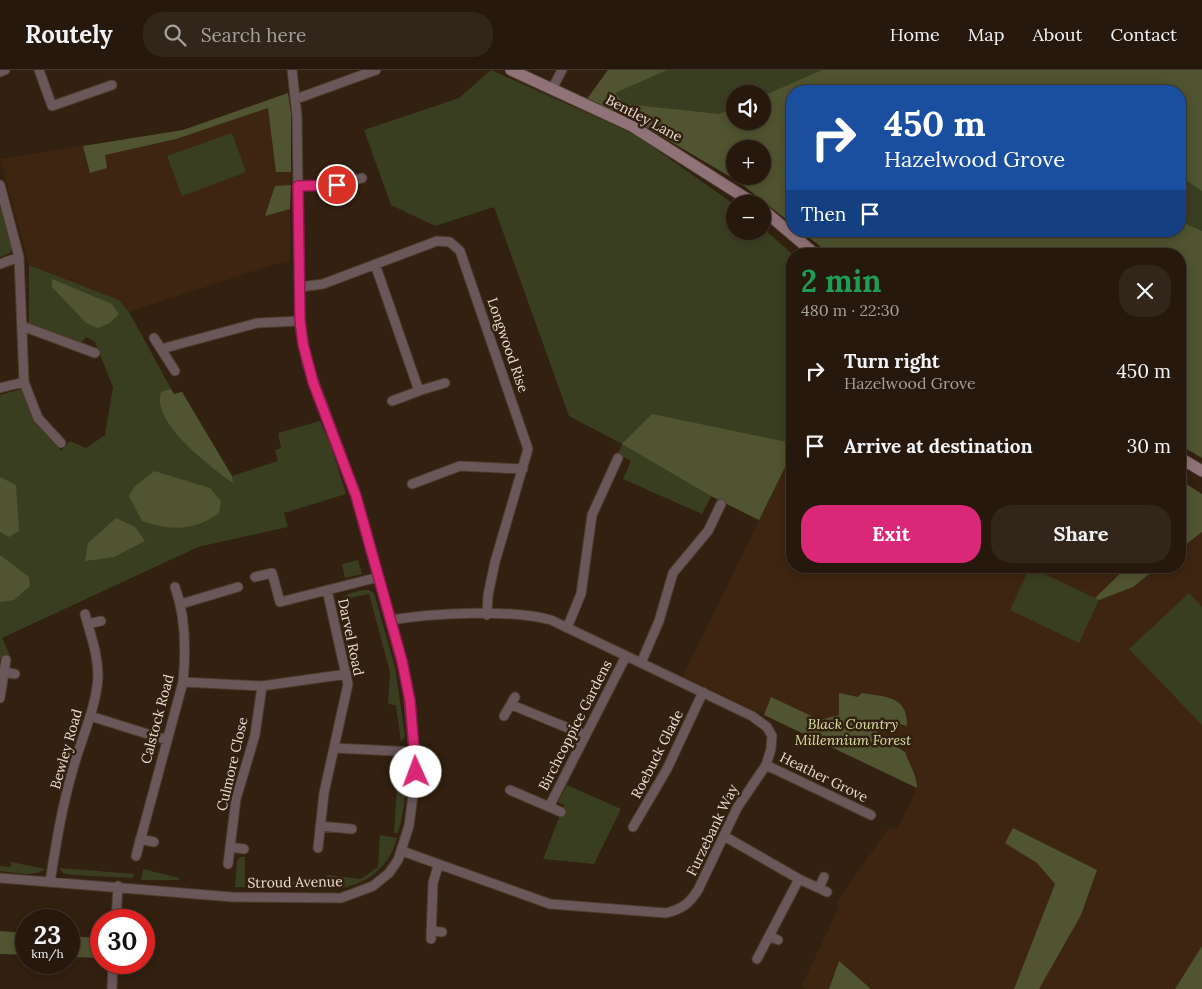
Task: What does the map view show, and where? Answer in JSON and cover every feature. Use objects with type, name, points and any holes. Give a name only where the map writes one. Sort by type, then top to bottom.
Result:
[{"type":"street","points":[[0,72],[5,70]]},
{"type":"street","points":[[39,70],[52,106],[112,85]]},
{"type":"street","name":"Stroud Avenue","points":[[0,878],[118,886],[232,897],[341,898],[373,886],[394,867],[402,852],[414,801],[416,752],[406,682],[379,577],[356,496],[307,363],[300,321],[296,99],[292,70]]},
{"type":"street","points":[[296,99],[376,70]]},
{"type":"street","name":"Bentley Lane","points":[[511,70],[632,126],[741,195]]},
{"type":"street","points":[[552,89],[562,70]]},
{"type":"street","points":[[298,186],[337,185],[362,178]]},
{"type":"street","points":[[0,184],[19,257],[24,382],[38,418],[61,443]]},
{"type":"street","points":[[771,217],[786,229]]},
{"type":"street","points":[[795,237],[808,248]]},
{"type":"street","name":"Longwood Rise","points":[[300,287],[323,284],[443,240],[456,245],[460,251],[527,440],[528,449],[495,562],[488,595],[487,615]]},
{"type":"street","points":[[0,264],[19,257]]},
{"type":"street","points":[[375,264],[417,388]]},
{"type":"street","points":[[161,349],[257,323],[300,321]]},
{"type":"street","points":[[22,326],[95,353]]},
{"type":"street","points":[[154,338],[175,371]]},
{"type":"street","points":[[0,388],[24,382]]},
{"type":"street","points":[[392,401],[417,388],[445,383]]},
{"type":"street","points":[[567,628],[581,594],[592,515],[618,458]]},
{"type":"street","points":[[1186,462],[1202,471]]},
{"type":"street","points":[[412,484],[460,466],[523,469]]},
{"type":"street","points":[[641,663],[659,621],[672,573],[708,531],[721,504]]},
{"type":"street","name":"Darvel Road","points":[[255,577],[272,573],[280,602],[379,577]]},
{"type":"street","name":"Calstock Road","points":[[136,856],[183,682],[185,657],[181,604],[175,587]]},
{"type":"street","points":[[181,604],[238,587]]},
{"type":"street","name":"Darvel Road","points":[[318,848],[324,793],[345,704],[347,674],[327,590]]},
{"type":"street","name":"Bewley Road","points":[[50,882],[72,770],[90,716],[97,669],[97,650],[85,614]]},
{"type":"street","name":"Furzebank Way","points":[[391,620],[441,615],[530,616],[551,620],[752,716],[767,727],[772,736],[766,765],[737,808],[691,902],[680,910],[666,913],[550,904],[402,852]]},
{"type":"street","points":[[88,624],[100,621]]},
{"type":"street","name":"Birchcoppice Gardens","points":[[549,807],[626,656]]},
{"type":"street","points":[[0,698],[6,660]]},
{"type":"street","points":[[4,672],[15,674]]},
{"type":"street","points":[[183,682],[262,686],[347,674]]},
{"type":"street","name":"Culmore Close","points":[[228,864],[236,798],[255,735],[262,686]]},
{"type":"street","name":"Roebuck Glade","points":[[633,827],[667,769],[703,692]]},
{"type":"street","points":[[504,716],[514,701],[585,735]]},
{"type":"street","points":[[90,716],[167,740]]},
{"type":"street","points":[[334,748],[416,752]]},
{"type":"street","name":"Heather Grove","points":[[766,765],[871,815]]},
{"type":"street","name":"Birchcoppice Gardens","points":[[510,790],[561,812]]},
{"type":"street","points":[[320,826],[352,830]]},
{"type":"street","points":[[724,836],[799,879],[823,890],[824,877]]},
{"type":"street","points":[[140,840],[154,842]]},
{"type":"street","points":[[230,847],[244,848]]},
{"type":"street","points":[[438,866],[433,883],[431,935],[442,932]]},
{"type":"street","points":[[757,959],[799,879]]},
{"type":"street","points":[[117,909],[118,886]]},
{"type":"street","points":[[769,936],[778,940]]},
{"type":"street","points":[[112,989],[113,974]]},
{"type":"shaded area","points":[[288,93],[291,114],[290,261],[272,265],[129,312],[119,300],[29,265],[0,159],[183,130]]},
{"type":"shaded area","points":[[786,465],[786,573],[1186,573],[1186,484],[1202,494],[1202,967],[1189,989],[806,989],[801,987],[838,909],[838,901],[889,827],[897,830],[917,788],[683,676]]},
{"type":"shaded area","points":[[1186,474],[1190,476],[1186,484]]},
{"type":"green space","points":[[491,70],[636,135],[726,199],[726,240],[771,240],[771,235],[786,249],[786,465],[759,520],[711,496],[702,514],[623,479],[631,461],[618,454],[622,444],[569,416],[494,207],[435,226],[391,205],[364,130],[459,98]]},
{"type":"green space","points":[[608,70],[1202,70],[1202,458],[1186,449],[1186,248],[822,248],[809,237],[1186,237],[1186,85],[786,85],[786,219],[771,207],[771,195],[755,195],[743,185],[771,185],[771,140],[726,140],[726,174],[631,118],[587,99]]},
{"type":"green space","points":[[608,70],[667,70],[615,93],[625,104],[719,114],[726,111],[726,130],[771,130],[771,92],[786,86],[786,219],[771,207],[771,195],[755,195],[743,185],[771,185],[771,140],[726,140],[726,174],[631,118],[587,99]]},
{"type":"green space","points":[[822,70],[1202,70],[1202,191],[1186,180],[1186,85],[788,85]]},
{"type":"green space","points":[[288,93],[291,114],[291,172],[276,172],[268,108],[176,139],[105,155],[107,168],[90,173],[83,146],[183,130]]},
{"type":"green space","points":[[232,133],[246,172],[182,196],[167,156]]},
{"type":"green space","points":[[291,185],[290,209],[265,216],[275,186]]},
{"type":"green space","points":[[0,206],[13,245],[10,253],[0,257]]},
{"type":"green space","points":[[1186,224],[1202,231],[1202,458],[1186,449],[1186,248],[822,248],[809,237],[1186,237]]},
{"type":"green space","points":[[29,265],[119,300],[129,312],[174,394],[182,392],[232,476],[278,461],[275,450],[281,448],[278,433],[320,421],[331,446],[346,494],[284,513],[288,527],[198,547],[2,638],[11,658],[0,658],[0,395],[21,389],[37,424],[61,451],[70,441],[86,448],[105,435],[113,387],[95,342],[86,337],[81,343],[29,326]]},
{"type":"green space","points":[[52,279],[112,304],[119,314],[110,323],[98,328],[86,323],[52,287]]},
{"type":"green space","points":[[171,389],[174,394],[182,392],[232,476],[233,483],[185,443],[165,417],[160,404],[161,392]]},
{"type":"green space","points":[[652,414],[786,442],[786,465],[759,520],[711,496],[622,444]]},
{"type":"green space","points":[[154,471],[210,488],[221,501],[219,513],[210,519],[182,528],[163,527],[142,521],[129,496],[134,487]]},
{"type":"green space","points":[[0,477],[16,485],[19,531],[9,537],[0,532]]},
{"type":"green space","points":[[1186,484],[1202,494],[1202,532],[1186,544]]},
{"type":"green space","points":[[116,518],[135,527],[145,541],[114,557],[85,561],[88,543]]},
{"type":"green space","points":[[0,555],[29,577],[30,586],[14,600],[0,602]]},
{"type":"green space","points":[[358,560],[362,574],[345,578],[342,564]]},
{"type":"green space","points":[[1027,573],[1043,573],[1099,600],[1079,643],[1010,610]]},
{"type":"green space","points":[[1121,573],[1150,573],[1133,587],[1099,600],[1095,598]]},
{"type":"green space","points":[[369,590],[374,593],[395,667],[405,736],[401,742],[396,705],[388,704],[390,672],[369,594],[340,600],[348,594]]},
{"type":"green space","points":[[1189,593],[1202,607],[1202,725],[1129,649]]},
{"type":"green space","name":"Black Country Millennium Forest","points":[[839,693],[858,697],[862,693],[887,697],[900,703],[904,709],[907,726],[886,720],[876,734],[905,752],[917,783],[917,788],[764,715],[771,697],[820,720],[839,715]]},
{"type":"green space","points":[[399,760],[407,767],[406,784],[400,825],[398,833],[394,833]]},
{"type":"green space","points":[[567,785],[621,809],[594,864],[543,859],[564,805],[558,802]]},
{"type":"green space","points":[[1013,828],[1097,870],[1081,915],[1039,989],[1014,989],[1055,884],[1037,863],[1005,843]]},
{"type":"green space","points":[[380,835],[397,838],[393,850],[380,869],[361,882],[350,886],[326,889],[327,875],[361,879],[378,867]]},
{"type":"green space","points":[[240,857],[245,857],[245,887],[235,887],[237,861]]},
{"type":"green space","points":[[11,862],[45,869],[29,874],[0,871],[0,866],[11,867]]},
{"type":"green space","points":[[59,868],[134,874],[133,878],[72,875],[63,873]]},
{"type":"green space","points":[[143,869],[179,878],[179,880],[141,880]]},
{"type":"green space","points":[[280,881],[324,882],[324,889],[279,888]]},
{"type":"green space","points":[[0,931],[15,932],[15,955],[0,954]]},
{"type":"green space","points":[[80,937],[90,937],[90,958],[80,957]]},
{"type":"green space","points":[[1202,946],[1202,989],[1175,989]]},
{"type":"green space","points":[[839,961],[871,989],[829,989]]},
{"type":"route","points":[[337,185],[298,186],[300,321],[303,344],[313,382],[356,496],[402,661],[410,701],[416,752],[416,772]]}]
